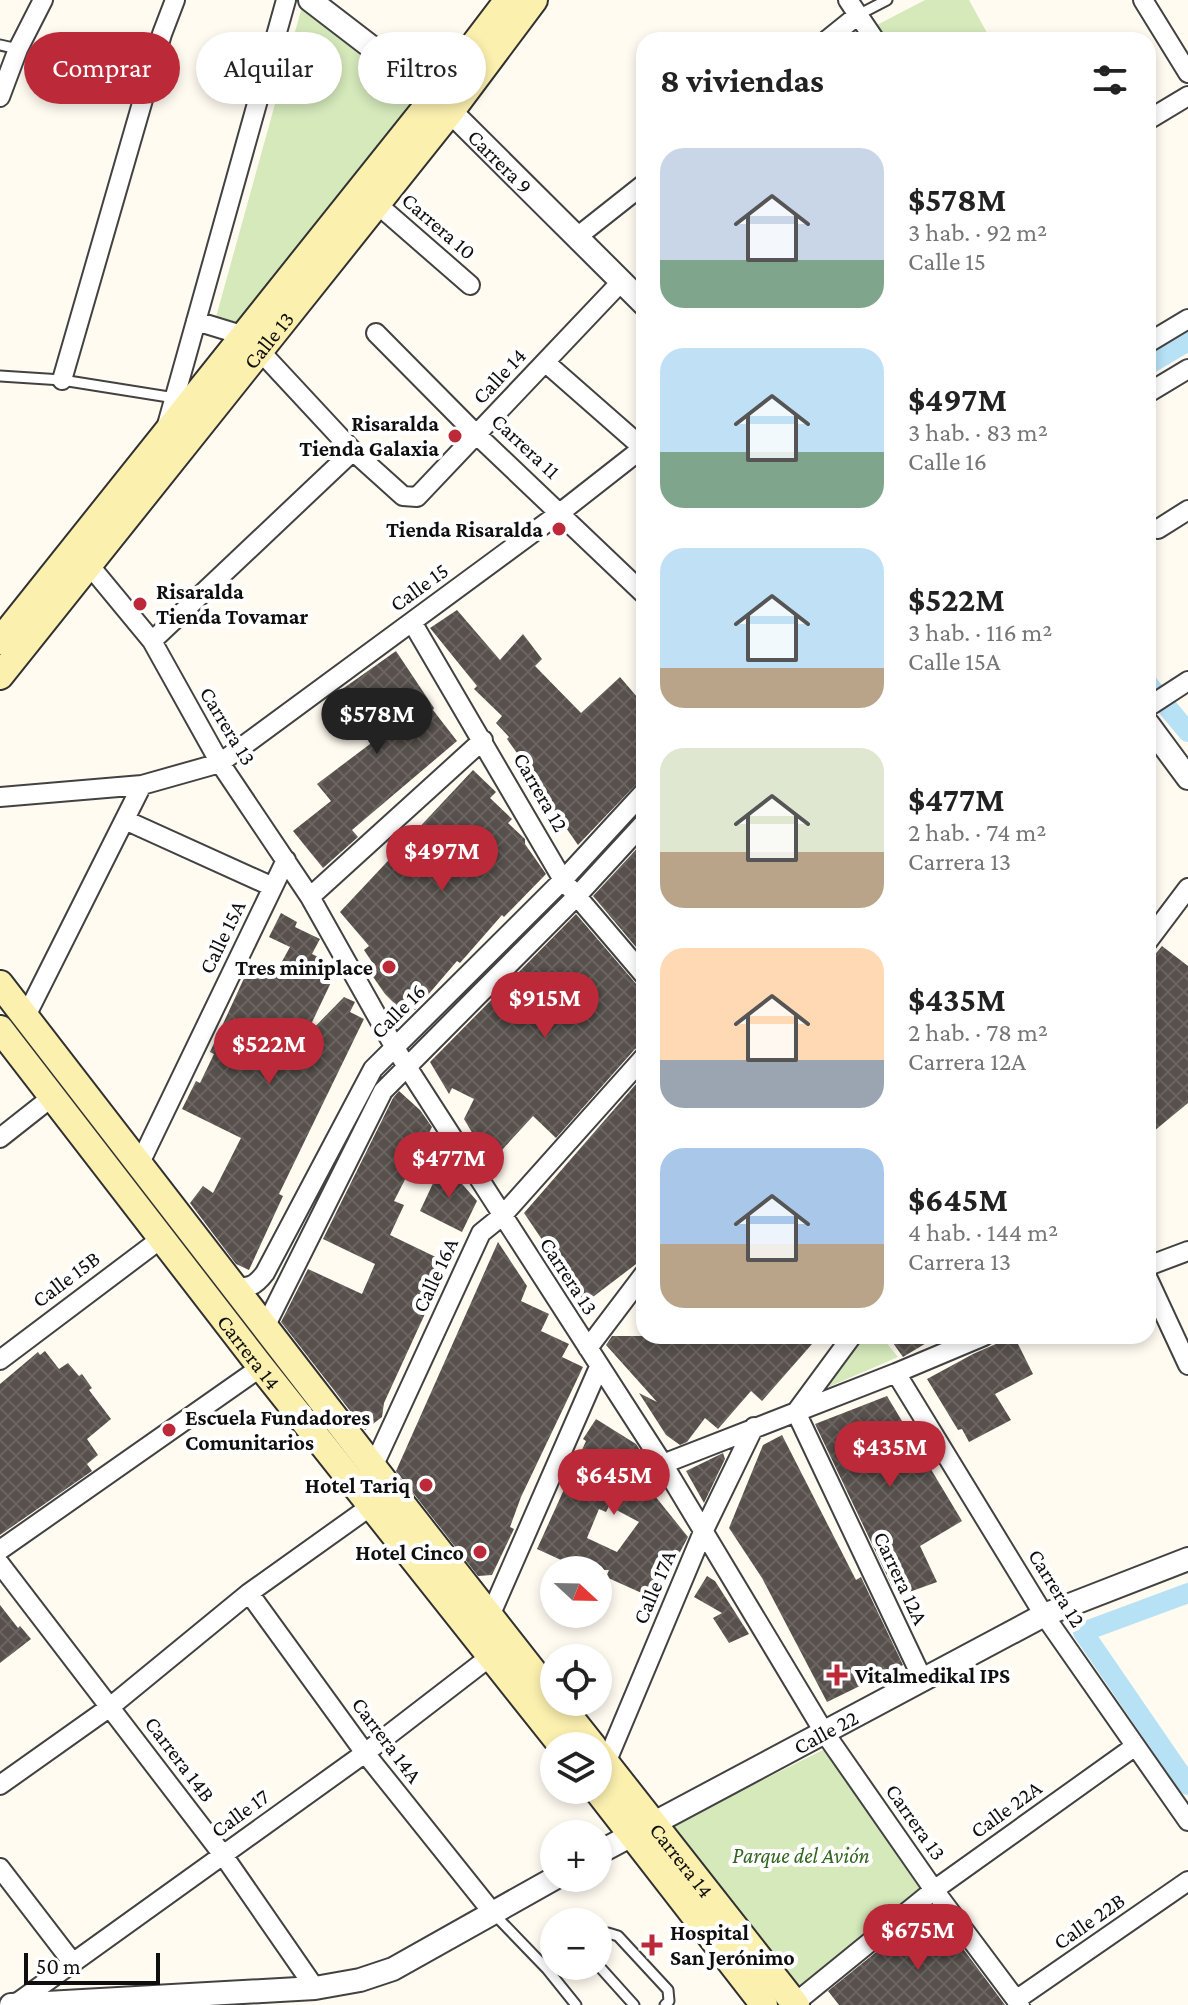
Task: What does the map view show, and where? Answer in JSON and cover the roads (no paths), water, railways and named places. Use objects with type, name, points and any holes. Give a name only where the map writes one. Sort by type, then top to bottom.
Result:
[{"type":"main road","name":"Calle 13","points":[[486,35],[508,0]]},
{"type":"main road","name":"Calle 13","points":[[486,55],[534,0]]},
{"type":"main road","name":"Calle 13","points":[[0,641],[162,440],[377,204],[443,104]]},
{"type":"main road","name":"Calle 13","points":[[0,676],[90,566],[252,344],[443,104]]},
{"type":"main road","name":"Carrera 14","points":[[0,984],[540,1680]]},
{"type":"main road","name":"Carrera 14","points":[[1,1034],[551,1732]]},
{"type":"main road","name":"Carrera 14","points":[[569,1716],[581,1732]]},
{"type":"main road","name":"Carrera 14","points":[[612,1777],[642,1829],[764,2005]]},
{"type":"main road","name":"Carrera 14","points":[[612,1803],[642,1829],[795,2004]]},
{"type":"street","points":[[0,97],[9,47],[43,0]]},
{"type":"street","points":[[62,380],[162,34],[175,0]]},
{"type":"street","points":[[162,440],[286,0]]},
{"type":"street","name":"Carrera 9","points":[[310,0],[358,38]]},
{"type":"street","points":[[1143,0],[1188,73]]},
{"type":"street","points":[[834,32],[853,8],[870,32]]},
{"type":"street","points":[[1156,115],[1188,96]]},
{"type":"street","name":"Carrera 9","points":[[443,104],[636,297]]},
{"type":"street","points":[[577,237],[636,190]]},
{"type":"street","name":"Carrera 10","points":[[377,204],[470,285]]},
{"type":"street","name":"Calle 14","points":[[353,451],[403,496],[410,499],[417,497],[620,283]]},
{"type":"street","points":[[1156,338],[1188,319]]},
{"type":"street","points":[[152,641],[353,451],[252,344],[196,321]]},
{"type":"street","name":"Carrera 11","points":[[376,333],[477,435],[636,586]]},
{"type":"street","points":[[545,362],[636,440]]},
{"type":"street","points":[[1156,388],[1188,369]]},
{"type":"street","name":"Calle 15","points":[[220,763],[636,453]]},
{"type":"street","points":[[1158,529],[1188,510]]},
{"type":"street","name":"Carrera 13","points":[[90,566],[152,641],[220,763],[310,897],[395,1048],[663,1464],[824,1732],[934,1890],[1018,2003]]},
{"type":"street","name":"Carrera 12","points":[[412,622],[563,880],[636,966]]},
{"type":"street","points":[[1156,707],[1181,685]]},
{"type":"street","points":[[1156,722],[1188,778]]},
{"type":"street","points":[[310,897],[483,740]]},
{"type":"street","points":[[0,797],[142,785],[220,763]]},
{"type":"street","points":[[25,1018],[142,785]]},
{"type":"street","name":"Calle 16","points":[[233,1286],[245,1289],[257,1284],[265,1273],[373,1069],[563,880],[636,801]]},
{"type":"street","points":[[125,820],[273,887]]},
{"type":"street","name":"Calle 16","points":[[265,1327],[383,1091],[576,897],[636,832]]},
{"type":"street","name":"Calle 15A","points":[[139,1165],[286,860]]},
{"type":"street","points":[[1156,930],[1188,888]]},
{"type":"street","name":"Calle 16A","points":[[373,1467],[481,1233],[502,1216],[636,1066]]},
{"type":"street","points":[[2,1132],[52,1097]]},
{"type":"street","name":"Calle 15B","points":[[0,1360],[162,1238]]},
{"type":"street","points":[[1156,1263],[1188,1251]]},
{"type":"street","points":[[588,1348],[636,1285]]},
{"type":"street","points":[[1156,1296],[1188,1365]]},
{"type":"street","points":[[796,1412],[846,1344]]},
{"type":"street","points":[[663,1464],[965,1344]]},
{"type":"street","points":[[0,1550],[261,1367]]},
{"type":"street","points":[[490,1616],[599,1367]]},
{"type":"street","name":"Carrera 12","points":[[896,1373],[1044,1615],[1188,1821]]},
{"type":"street","name":"Carrera 12A","points":[[796,1412],[922,1678]]},
{"type":"street","name":"Calle 17A","points":[[609,1732],[754,1427]]},
{"type":"street","points":[[0,1785],[110,1707],[249,1593],[371,1506]]},
{"type":"street","name":"Calle 22","points":[[612,1845],[1044,1615],[1188,1559]]},
{"type":"street","name":"Carrera 14B","points":[[0,1564],[223,1855],[315,1988]]},
{"type":"street","name":"Carrera 14A","points":[[249,1593],[365,1753],[493,1913]]},
{"type":"street","name":"Calle 17","points":[[13,2005],[365,1753],[491,1656]]},
{"type":"street","name":"Calle 22A","points":[[795,2004],[934,1890],[1134,1747]]},
{"type":"street","points":[[0,1868],[73,1963]]},
{"type":"street","name":"Calle 22B","points":[[1018,2003],[1188,1881]]},
{"type":"street","points":[[13,2005],[315,1988],[360,1980],[393,1969],[540,1886]]},
{"type":"lane","points":[[853,8],[887,0]]},
{"type":"lane","points":[[0,376],[62,380],[175,398]]},
{"type":"lane","points":[[493,1913],[540,1958]]},
{"type":"lane","points":[[612,1934],[618,1936],[668,1990],[669,2001],[665,2005]]},
{"type":"lane","points":[[559,1980],[576,2005]]},
{"type":"lane","points":[[612,1980],[634,2005]]},
{"type":"waterway","points":[[1156,360],[1188,341]]},
{"type":"waterway","points":[[1156,694],[1188,732]]},
{"type":"waterway","points":[[1188,1593],[1083,1632],[1188,1785]]},
{"type":"place","name":"Risaralda Tienda Galaxia","points":[[455,436]]},
{"type":"place","name":"Tienda Risaralda","points":[[559,529]]},
{"type":"place","name":"Risaralda Tienda Tovamar","points":[[140,604]]},
{"type":"place","name":"Tres miniplace","points":[[389,967]]},
{"type":"place","name":"Escuela Fundadores Comunitarios","points":[[169,1430]]},
{"type":"place","name":"Hotel Tariq","points":[[426,1485]]},
{"type":"place","name":"Hotel Cinco","points":[[480,1552]]},
{"type":"place","name":"Vitalmedikal IPS","points":[[837,1675]]},
{"type":"place","name":"Hospital San Jerónimo","points":[[652,1945]]},
{"type":"park label","name":"Parque del Avión","points":[[801,1855]]}]
